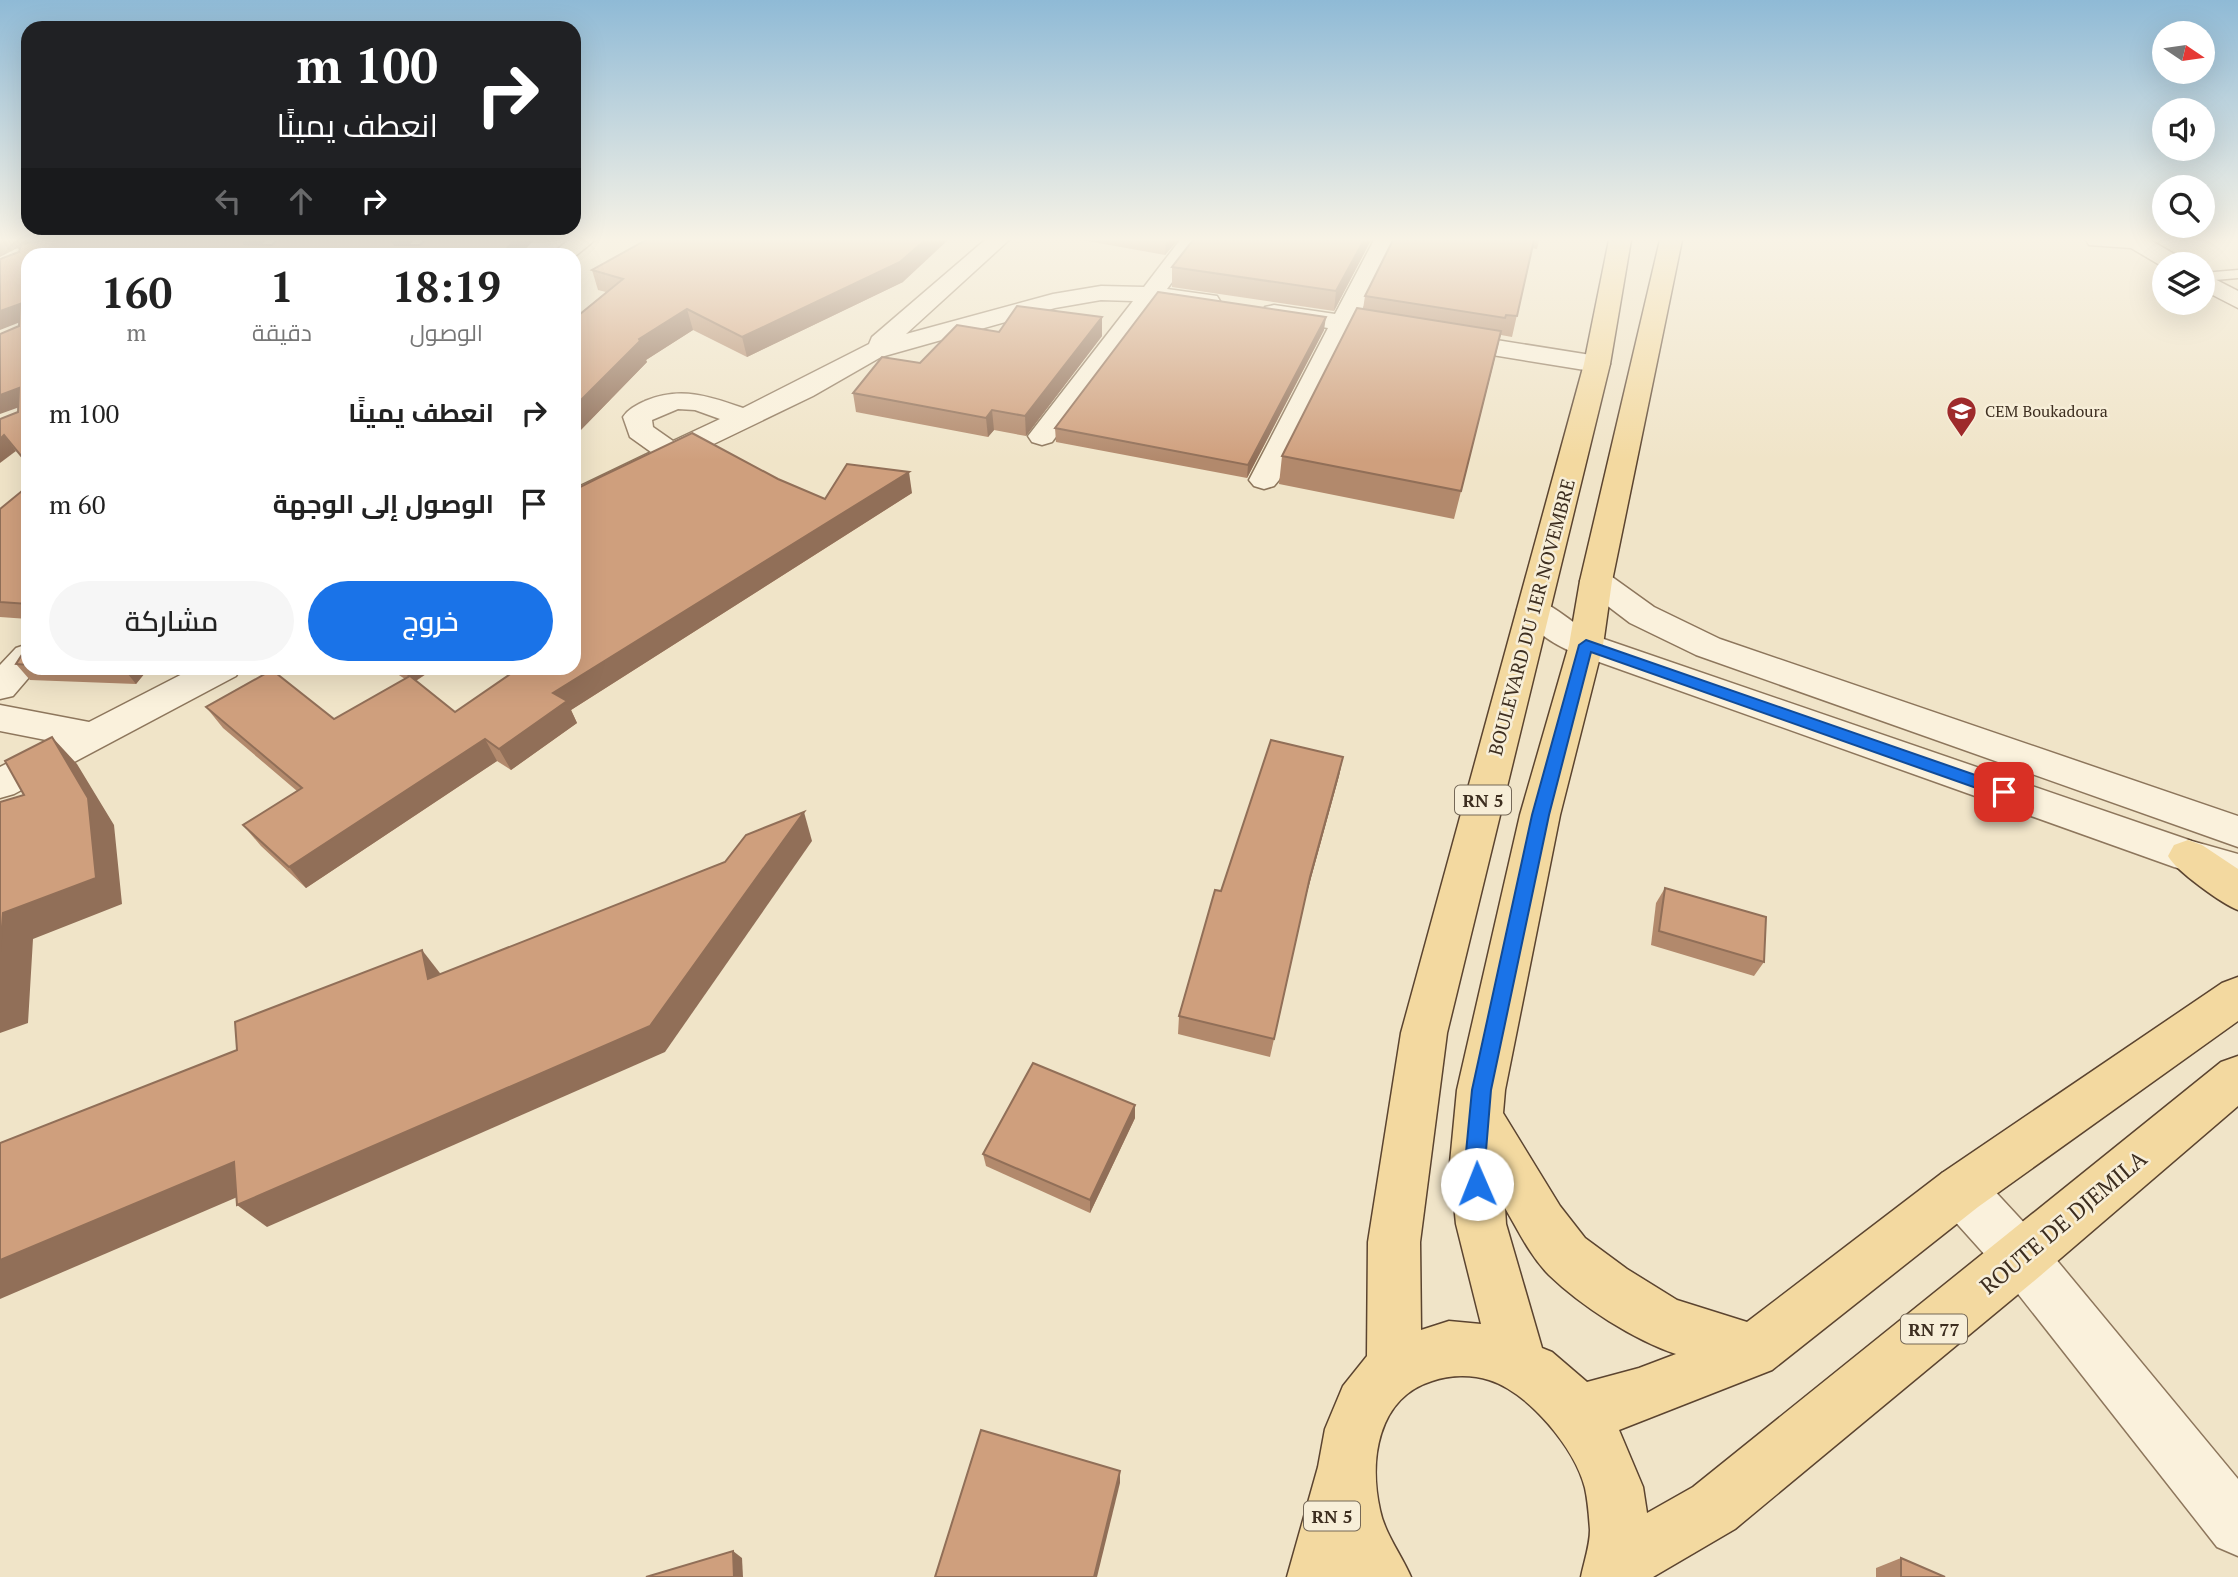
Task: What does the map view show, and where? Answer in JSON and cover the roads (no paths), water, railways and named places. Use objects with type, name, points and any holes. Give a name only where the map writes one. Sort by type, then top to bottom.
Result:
[{"type":"main road","name":"BOULEVARD DU 1ER NOVEMBRE","points":[[1394,1368],[1394,1242],[1424,1033],[1597,364],[1606,314]]},
{"type":"main road","points":[[1519,1363],[1481,1224],[1475,1163],[1481,1090],[1541,815],[1586,645],[1596,581],[1655,314]]},
{"type":"main road","points":[[1483,800],[1541,815]]},
{"type":"main road","points":[[2188,856],[2214,872],[2238,893]]},
{"type":"main road","points":[[1578,1413],[1639,1396],[1753,1351],[1960,1190],[2238,996]]},
{"type":"main road","name":"ROUTE DE DJEMILA","points":[[1615,1571],[1714,1508],[2022,1258],[2238,1077]]},
{"type":"main road","points":[[1479,1119],[1542,1224],[1567,1256],[1608,1288],[1665,1322],[1753,1351]]},
{"type":"main road","points":[[1380,1577],[1357,1535],[1347,1495],[1347,1456],[1355,1421],[1371,1390],[1394,1368],[1421,1353],[1452,1348],[1486,1351],[1519,1363],[1550,1384],[1578,1413],[1600,1446],[1615,1485],[1620,1525],[1615,1571]]},
{"type":"main road","name":"RN 5","points":[[1318,1577],[1347,1456]]},
{"type":"street","points":[[581,496],[803,390],[872,351],[914,314]]},
{"type":"street","points":[[872,351],[1007,314]]},
{"type":"street","points":[[1042,436],[1137,314]]},
{"type":"street","points":[[1282,314],[1597,364]]},
{"type":"street","points":[[1264,480],[1349,314]]},
{"type":"street","points":[[670,452],[640,431],[637,417],[655,405],[689,399],[743,418]]},
{"type":"street","points":[[1596,581],[1642,615],[1708,647],[2238,832]]},
{"type":"street","points":[[1534,610],[1568,638],[1586,645],[2188,856],[2238,870]]},
{"type":"street","points":[[0,687],[21,664]]},
{"type":"street","points":[[0,784],[93,736],[197,677]]},
{"type":"street","points":[[0,718],[93,736]]},
{"type":"street","points":[[1960,1190],[2022,1258],[2235,1532]]},
{"type":"place","name":"CEM Boukadoura","points":[[1962,438]]}]
